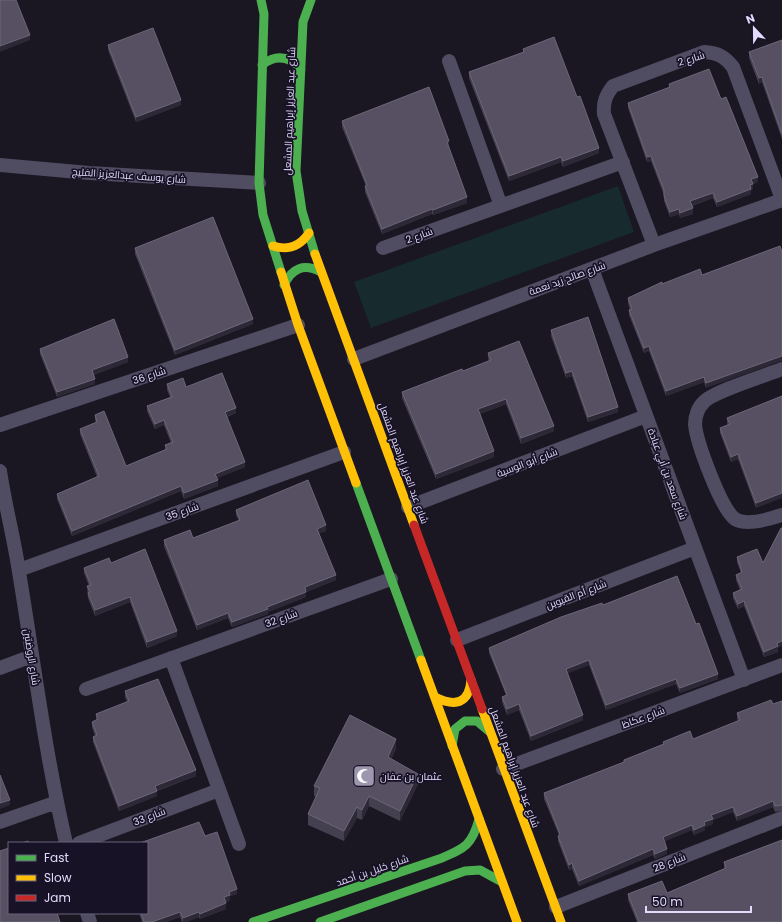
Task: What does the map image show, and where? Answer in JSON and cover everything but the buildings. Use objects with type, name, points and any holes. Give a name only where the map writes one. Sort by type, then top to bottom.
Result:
[{"type":"main road","points":[[261,0],[264,14],[259,183],[263,215],[284,285],[298,325],[517,922]]},
{"type":"main road","name":"شارع عبد العزيز إبراهيم المشعل","points":[[311,0],[303,22],[296,171],[298,195],[321,272],[503,769],[561,922]]},
{"type":"main road","points":[[262,65],[269,59],[278,56],[291,60],[301,69]]},
{"type":"main road","points":[[273,246],[280,249],[294,248],[300,244],[309,233]]},
{"type":"main road","points":[[284,285],[292,271],[299,267],[307,266],[321,272]]},
{"type":"main road","points":[[435,697],[443,702],[452,704],[460,701],[467,696],[471,688],[471,680]]},
{"type":"main road","points":[[452,746],[452,736],[456,726],[464,720],[475,720],[484,724],[490,732]]},
{"type":"main road","name":"شارع خليل بن أحمد","points":[[253,922],[442,858],[463,849],[474,839],[479,819]]},
{"type":"main road","points":[[320,922],[465,871],[480,870],[502,882]]},
{"type":"street","name":"شارع 2","points":[[654,245],[604,114],[606,95],[613,86],[704,52],[715,53],[725,58],[733,67],[782,199]]},
{"type":"street","points":[[449,62],[501,206]]},
{"type":"street","name":"شارع 2","points":[[383,248],[622,162]]},
{"type":"street","name":"شارع يوسف عبدالعزيز الفليج","points":[[0,165],[89,173],[259,183]]},
{"type":"street","name":"شارع صالح زيد نعمة","points":[[354,359],[654,245],[782,199]]},
{"type":"street","name":"شارع سعد بن أبي عبادة","points":[[592,269],[744,680]]},
{"type":"street","name":"شارع 36","points":[[0,425],[298,325]]},
{"type":"street","points":[[782,369],[717,394],[704,401],[697,412],[695,423],[698,438],[726,510],[736,519],[766,521],[782,515]]},
{"type":"street","name":"شارع أبو الوسية","points":[[408,507],[646,416]]},
{"type":"street","name":"شارع 35","points":[[19,570],[344,452]]},
{"type":"street","name":"شارع الروضتين","points":[[0,471],[4,517],[19,570],[57,802],[66,842]]},
{"type":"street","name":"شارع أم القيوين","points":[[457,640],[695,548]]},
{"type":"street","name":"شارع 32","points":[[86,689],[390,579]]},
{"type":"street","points":[[0,668],[32,656]]},
{"type":"street","points":[[171,658],[239,844]]},
{"type":"street","name":"شارع عكاظ","points":[[503,769],[782,665]]},
{"type":"street","name":"شارع 33","points":[[82,842],[219,790]]},
{"type":"street","points":[[0,822],[57,802]]},
{"type":"street","name":"شارع 28","points":[[556,907],[782,818]]},
{"type":"green space","points":[[618,186],[634,232],[371,328],[354,282]]},
{"type":"traffic: fast","points":[[261,0],[264,14],[259,183],[263,215],[281,272]]},
{"type":"traffic: fast","points":[[311,0],[303,22],[296,171],[302,211],[315,254]]},
{"type":"traffic: fast","points":[[262,65],[272,59],[282,58],[292,61],[301,69]]},
{"type":"traffic: fast","points":[[284,285],[287,279],[299,269],[309,268],[321,272]]},
{"type":"traffic: fast","points":[[356,483],[421,660]]},
{"type":"traffic: fast","points":[[452,746],[455,729],[465,721],[477,721],[490,732]]},
{"type":"traffic: fast","points":[[253,922],[450,855],[462,848],[470,840],[474,835],[479,819]]},
{"type":"traffic: fast","points":[[320,922],[465,871],[480,870],[502,882]]},
{"type":"traffic: slow","points":[[273,246],[289,248],[298,244],[309,233]]},
{"type":"traffic: slow","points":[[315,254],[414,525]]},
{"type":"traffic: slow","points":[[281,272],[298,325],[356,483]]},
{"type":"traffic: slow","points":[[421,660],[517,922]]},
{"type":"traffic: slow","points":[[435,697],[449,702],[460,701],[464,699],[467,694],[470,688],[471,680]]},
{"type":"traffic: slow","points":[[482,709],[561,922]]},
{"type":"traffic: jam","points":[[414,525],[482,709]]},
{"type":"place","name":"عثمان بن عفان","points":[[364,776]]}]
